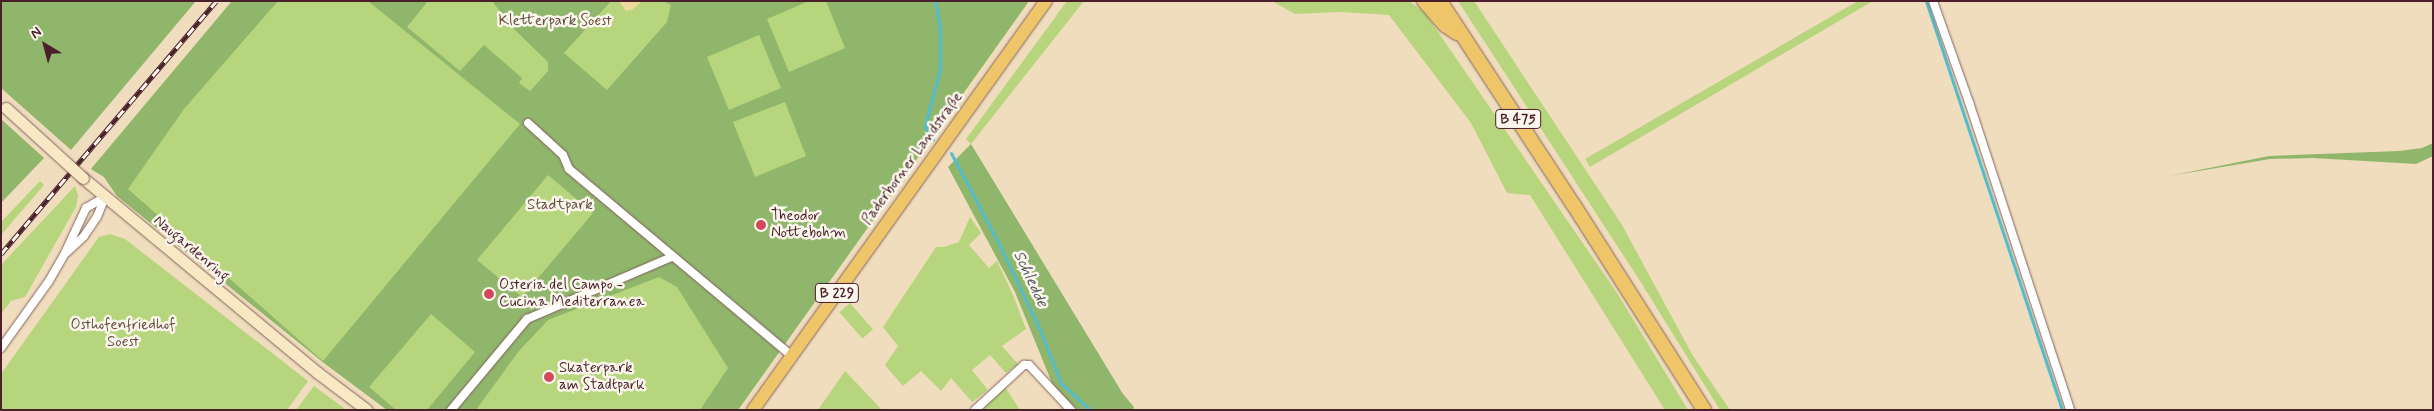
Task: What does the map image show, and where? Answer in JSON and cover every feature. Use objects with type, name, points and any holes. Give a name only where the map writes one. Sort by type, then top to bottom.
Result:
[{"type":"highway","points":[[1424,1],[1445,26],[1462,35]]},
{"type":"highway","name":"B 475","points":[[1440,1],[1573,204],[1704,410]]},
{"type":"main road","name":"Paderborner Landstraße","points":[[753,410],[1046,1]]},
{"type":"main road","name":"Naugardenring","points":[[4,106],[82,178],[318,373],[367,410]]},
{"type":"street","points":[[1933,1],[1969,102],[2070,410]]},
{"type":"street","points":[[528,123],[563,155],[569,169],[792,356]]},
{"type":"street","points":[[1,348],[34,303],[66,253],[86,208],[105,196]]},
{"type":"street","points":[[66,253],[84,236],[97,217],[105,196]]},
{"type":"street","points":[[451,410],[527,320],[672,257]]},
{"type":"street","points":[[975,410],[1024,364],[1029,365],[1072,410]]},
{"type":"green space","points":[[1,1],[196,1],[71,150],[1,88]]},
{"type":"green space","name":"Stadtpark","points":[[232,1],[1029,1],[738,410],[387,410],[324,363],[117,196],[104,177],[91,169]]},
{"type":"green space","name":"Kletterpark Soest","points":[[232,1],[278,1],[184,109],[128,189],[323,361],[520,124],[368,1],[428,1],[407,27],[460,71],[484,45],[522,78],[519,83],[530,91],[548,71],[548,62],[514,29],[492,1],[611,1],[564,53],[607,90],[667,22],[671,5],[663,1],[809,1],[767,19],[789,72],[845,48],[826,1],[1029,1],[738,410],[700,410],[728,368],[677,287],[659,277],[548,320],[518,352],[476,410],[427,410],[475,352],[431,314],[369,387],[396,410],[387,410],[324,363],[117,196],[104,177],[91,169]],"holes":[[[759,35],[781,88],[729,110],[707,57]],[[785,102],[806,156],[755,177],[733,122]],[[548,175],[593,213],[522,297],[477,260]]]},
{"type":"green space","points":[[1067,1],[1084,1],[971,144],[966,139]]},
{"type":"green space","points":[[1272,1],[1409,1],[1425,13],[1617,293],[1688,410],[1665,410],[1530,195],[1507,193],[1471,123],[1389,15],[1341,12],[1295,14]]},
{"type":"green space","points":[[1458,1],[1474,1],[1622,225],[1693,356],[1730,410],[1720,410],[1640,281]]},
{"type":"green space","points":[[1858,1],[1873,1],[1590,167],[1585,159]]},
{"type":"green space","points":[[1,119],[44,158],[1,203]]},
{"type":"green space","points":[[2433,143],[2433,156],[2416,164],[2313,158],[2270,159],[2169,176],[2269,156],[2399,151],[2422,148]]},
{"type":"green space","points":[[971,144],[1123,394],[1134,407],[1133,410],[1077,410],[1054,388],[1015,292],[948,167]]},
{"type":"green space","points":[[40,181],[44,185],[1,235],[1,222]]},
{"type":"green space","points":[[75,186],[78,196],[76,207],[25,297],[11,301],[1,314],[1,265]]},
{"type":"green space","points":[[970,217],[981,233],[969,245],[989,268],[997,261],[1026,329],[1002,346],[1018,364],[1006,373],[990,355],[972,370],[988,390],[972,402],[951,378],[941,391],[921,371],[903,386],[885,365],[898,346],[883,327],[936,247],[944,247],[959,242]]},
{"type":"green space","name":"Osthofenfriedhof Soest","points":[[110,234],[125,239],[308,381],[287,410],[1,410],[1,374],[99,237]]},
{"type":"green space","points":[[850,303],[873,329],[862,339],[839,312]]},
{"type":"green space","points":[[845,371],[882,410],[818,410]]},
{"type":"green space","points":[[1004,385],[1020,410],[979,410]]},
{"type":"green space","points":[[314,386],[344,408],[346,410],[296,410]]},
{"type":"sand","points":[[619,1],[642,1],[632,10],[626,11]]},
{"type":"waterway","name":"Schledde","points":[[933,140],[925,126],[940,69],[940,28],[935,1]]},
{"type":"waterway","points":[[1926,1],[2062,410]]},
{"type":"waterway","name":"Schledde","points":[[951,153],[999,244],[1040,330],[1061,383],[1090,410]]},
{"type":"railway","points":[[1,254],[216,1]]},
{"type":"place","name":"Theodor Nottebohm","points":[[761,225]]},
{"type":"place","name":"Osteria del Campo - Cucina Mediterranea","points":[[489,294]]},
{"type":"place","name":"Skaterpark am Stadtpark","points":[[549,377]]}]
